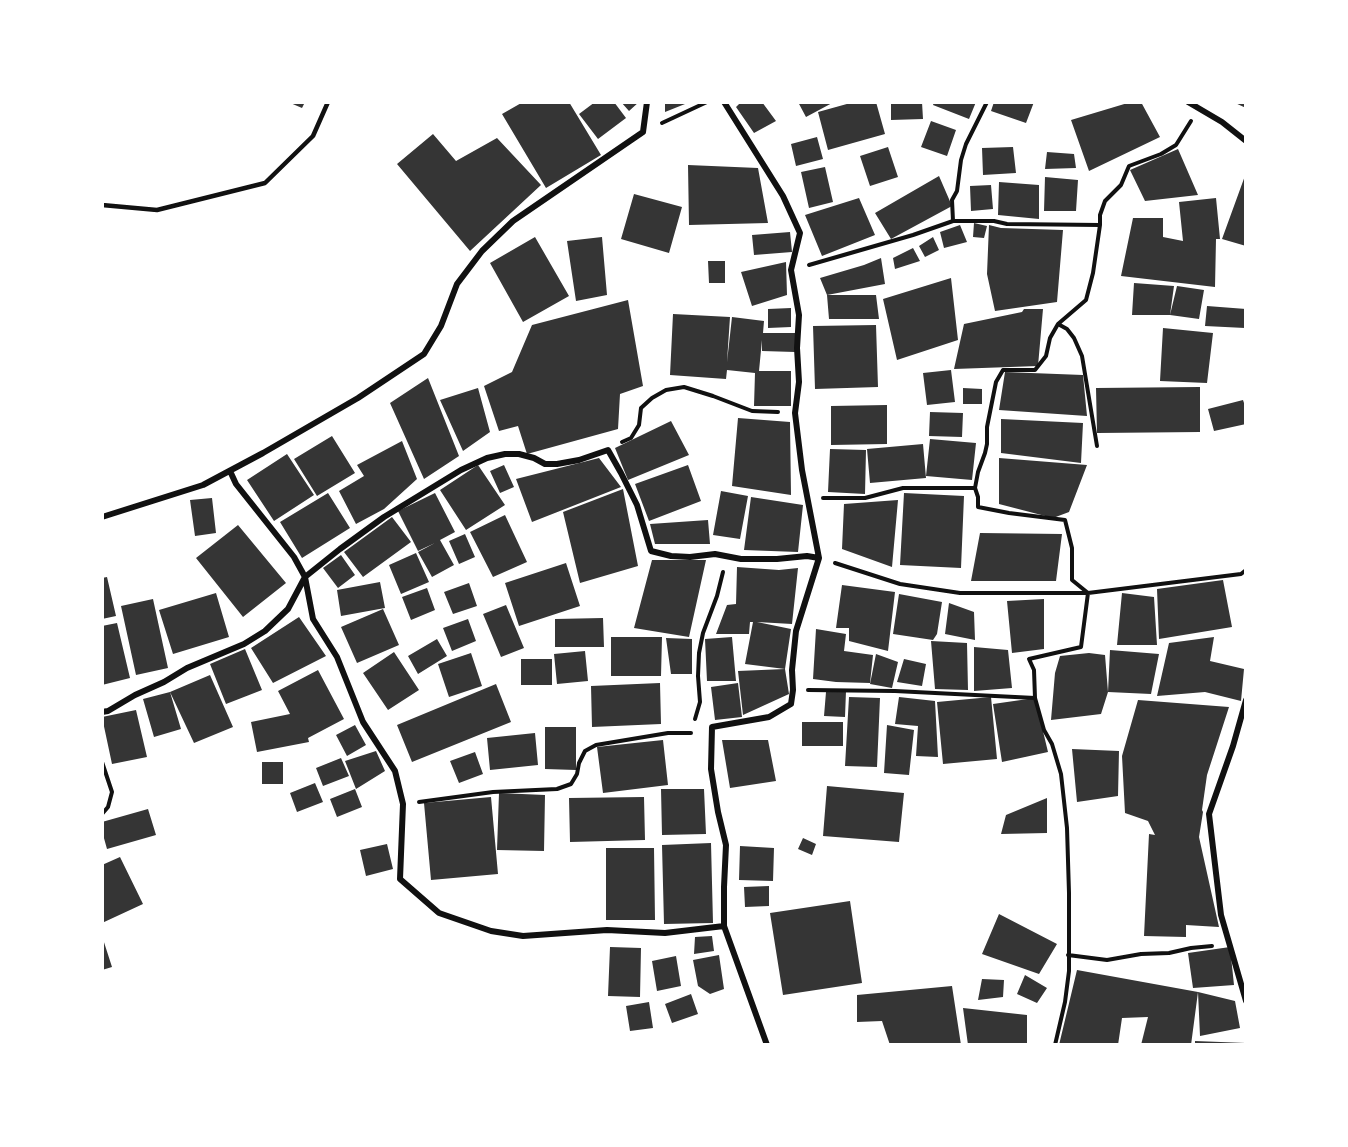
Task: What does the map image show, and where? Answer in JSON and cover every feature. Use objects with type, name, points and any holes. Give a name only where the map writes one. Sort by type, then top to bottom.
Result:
[{"type":"street","points":[[102,518],[203,485],[358,398],[424,354],[441,326],[457,284],[482,251],[513,221],[643,132],[647,102]]},
{"type":"street","points":[[724,102],[783,196],[800,233],[791,270],[800,315],[797,348],[799,382],[795,413],[802,470],[819,558],[796,631],[792,670],[794,690],[791,704],[769,717],[712,727],[711,769],[726,846],[724,926],[767,1045]]},
{"type":"street","points":[[1188,102],[1222,122],[1246,141]]},
{"type":"street","points":[[102,712],[188,668],[244,644],[265,631],[288,609],[305,578],[384,517],[461,470],[487,458],[504,454],[519,454],[545,464],[557,464],[579,460],[608,450],[637,505],[651,551],[671,556],[690,557],[715,554],[741,559],[807,556],[819,558]]},
{"type":"street","points":[[230,471],[236,484],[294,557],[305,578],[313,619],[338,657],[363,722],[395,771],[403,804],[400,879],[439,913],[491,931],[523,936],[607,930],[665,933],[724,926]]},
{"type":"street","points":[[1246,699],[1233,746],[1209,814],[1221,915],[1246,1001]]},
{"type":"lane","points":[[102,205],[157,210],[265,183],[313,136],[328,102]]},
{"type":"path","points":[[643,132],[708,102]]},
{"type":"path","points":[[953,221],[952,200],[957,191],[961,160],[966,144],[987,102]]},
{"type":"path","points":[[1088,593],[1072,580],[1072,548],[1065,520],[978,507],[975,488],[987,444],[987,427],[996,382],[1003,370],[1035,370],[1046,356],[1050,338],[1058,324],[1086,300],[1093,273],[1100,215],[1105,201],[1121,185],[1129,166],[1161,154],[1176,145],[1194,115]]},
{"type":"path","points":[[791,270],[913,235],[953,221],[1100,225]]},
{"type":"path","points":[[1058,324],[1067,329],[1074,338],[1082,356],[1097,446]]},
{"type":"path","points":[[608,450],[631,438],[639,425],[641,408],[666,390],[684,387],[752,411],[795,413]]},
{"type":"path","points":[[808,498],[865,498],[903,488],[975,488]]},
{"type":"path","points":[[403,804],[509,791],[557,789],[571,784],[585,751],[596,745],[668,734],[691,734],[700,702],[699,653],[703,633],[717,596],[726,556]]},
{"type":"path","points":[[819,558],[900,584],[960,593],[1088,593],[1241,574],[1246,570]]},
{"type":"path","points":[[1055,1045],[1065,1002],[1069,971],[1067,828],[1061,774],[1052,744],[1044,730],[1035,698],[1034,670],[1029,659],[1082,647],[1088,593]]},
{"type":"path","points":[[794,690],[895,691],[1035,698]]},
{"type":"path","points":[[102,762],[112,792],[108,807],[102,814]]},
{"type":"path","points":[[1068,955],[1107,960],[1141,954],[1231,945]]},
{"type":"building","points":[[288,102],[305,102],[302,108]]},
{"type":"building","points":[[523,102],[569,102],[601,155],[546,188],[502,114]]},
{"type":"building","points":[[595,102],[614,102],[626,118],[598,139],[579,114]]},
{"type":"building","points":[[621,102],[639,102],[629,111]]},
{"type":"building","points":[[665,102],[690,102],[665,112]]},
{"type":"building","points":[[741,102],[762,102],[776,121],[754,133],[736,107]]},
{"type":"building","points":[[798,102],[834,102],[806,117]]},
{"type":"building","points":[[854,102],[876,102],[885,134],[828,150],[818,112]]},
{"type":"building","points":[[891,102],[922,102],[923,119],[891,120]]},
{"type":"building","points":[[934,102],[976,102],[969,119],[933,105]]},
{"type":"building","points":[[994,102],[1034,102],[1026,123],[991,111]]},
{"type":"building","points":[[1131,102],[1141,102],[1160,137],[1089,171],[1071,120]]},
{"type":"building","points":[[1233,102],[1246,102],[1246,108]]},
{"type":"building","points":[[931,121],[956,130],[947,156],[921,147]]},
{"type":"building","points":[[433,134],[456,161],[497,138],[541,185],[470,251],[397,164]]},
{"type":"building","points":[[817,137],[823,159],[796,166],[791,144]]},
{"type":"building","points":[[888,147],[898,177],[870,186],[860,156]]},
{"type":"building","points":[[1013,147],[1016,173],[983,175],[982,148]]},
{"type":"building","points":[[1178,149],[1198,195],[1145,201],[1130,170]]},
{"type":"building","points":[[1047,152],[1074,154],[1076,168],[1045,169]]},
{"type":"building","points":[[688,165],[758,168],[768,223],[689,225]]},
{"type":"building","points":[[825,167],[833,202],[809,208],[801,172]]},
{"type":"building","points":[[1246,173],[1246,246],[1222,239]]},
{"type":"building","points":[[939,176],[952,206],[891,239],[875,213]]},
{"type":"building","points":[[1045,177],[1078,180],[1076,211],[1044,211]]},
{"type":"building","points":[[999,182],[1039,185],[1039,219],[998,215]]},
{"type":"building","points":[[991,185],[993,209],[971,211],[970,186]]},
{"type":"building","points":[[634,194],[682,207],[669,253],[621,239]]},
{"type":"building","points":[[859,198],[875,235],[822,256],[805,215]]},
{"type":"building","points":[[1216,198],[1220,239],[1216,239],[1215,287],[1121,276],[1133,218],[1163,218],[1163,237],[1183,241],[1179,202]]},
{"type":"building","points":[[974,223],[987,226],[984,238],[973,237]]},
{"type":"building","points":[[960,225],[967,242],[944,248],[940,232]]},
{"type":"building","points":[[989,225],[1001,228],[1063,230],[1057,302],[995,311],[987,274]]},
{"type":"building","points":[[790,232],[792,252],[754,255],[752,235]]},
{"type":"building","points":[[535,237],[569,296],[523,322],[490,263]]},
{"type":"building","points":[[602,237],[607,295],[576,301],[567,241]]},
{"type":"building","points":[[933,237],[939,250],[925,257],[919,246]]},
{"type":"building","points":[[913,248],[920,261],[895,269],[893,258]]},
{"type":"building","points":[[881,258],[885,284],[827,295],[820,278]]},
{"type":"building","points":[[708,261],[725,261],[725,283],[709,283]]},
{"type":"building","points":[[786,262],[787,295],[752,306],[741,272]]},
{"type":"building","points":[[951,278],[958,340],[897,360],[883,299]]},
{"type":"building","points":[[1134,283],[1174,286],[1170,315],[1132,315]]},
{"type":"building","points":[[1177,286],[1204,290],[1199,319],[1170,315]]},
{"type":"building","points":[[827,295],[876,295],[879,319],[829,319]]},
{"type":"building","points":[[628,300],[643,386],[620,394],[618,429],[527,454],[518,426],[499,431],[484,386],[512,372],[532,325]]},
{"type":"building","points":[[1207,306],[1246,309],[1245,328],[1205,326]]},
{"type":"building","points":[[791,308],[791,327],[768,328],[768,309]]},
{"type":"building","points":[[1024,309],[1043,309],[1038,366],[954,369],[964,324],[1022,312]]},
{"type":"building","points":[[673,314],[730,317],[727,362],[732,317],[764,321],[763,333],[795,333],[795,352],[762,351],[762,340],[759,371],[791,371],[791,406],[754,406],[755,373],[727,370],[726,379],[670,375]]},
{"type":"building","points":[[876,325],[878,387],[815,389],[813,326]]},
{"type":"building","points":[[1163,328],[1213,333],[1207,383],[1160,381]]},
{"type":"building","points":[[951,370],[955,402],[927,405],[923,373]]},
{"type":"building","points":[[1005,372],[1083,375],[1087,416],[999,410]]},
{"type":"building","points":[[428,378],[459,456],[424,479],[390,403]]},
{"type":"building","points":[[1200,387],[1200,432],[1097,433],[1096,388]]},
{"type":"building","points":[[478,388],[490,432],[463,451],[440,400]]},
{"type":"building","points":[[963,388],[982,389],[982,404],[963,404]]},
{"type":"building","points":[[1243,400],[1246,409],[1246,424],[1214,431],[1208,409]]},
{"type":"building","points":[[887,405],[887,444],[831,445],[831,406]]},
{"type":"building","points":[[930,412],[963,413],[962,437],[929,436]]},
{"type":"building","points":[[738,418],[790,422],[791,495],[732,486]]},
{"type":"building","points":[[1001,419],[1083,423],[1081,463],[1001,453]]},
{"type":"building","points":[[671,421],[689,455],[628,480],[615,448]]},
{"type":"building","points":[[332,436],[355,473],[317,496],[294,459]]},
{"type":"building","points":[[930,439],[976,443],[972,480],[926,476]]},
{"type":"building","points":[[402,441],[417,479],[384,509],[356,524],[339,491],[364,476],[357,465]]},
{"type":"building","points":[[923,444],[926,478],[870,483],[867,449]]},
{"type":"building","points":[[830,449],[866,450],[865,494],[828,492]]},
{"type":"building","points":[[287,454],[314,495],[274,521],[247,480]]},
{"type":"building","points":[[599,458],[621,487],[532,522],[516,479]]},
{"type":"building","points":[[999,458],[1087,465],[1069,512],[1053,518],[999,504]]},
{"type":"building","points":[[478,465],[505,505],[466,530],[440,490]]},
{"type":"building","points":[[504,465],[514,487],[500,493],[490,471]]},
{"type":"building","points":[[688,465],[701,501],[649,521],[635,484]]},
{"type":"building","points":[[623,489],[638,566],[580,583],[563,512]]},
{"type":"building","points":[[721,491],[748,496],[740,539],[713,535]]},
{"type":"building","points":[[328,493],[350,528],[302,558],[280,522]]},
{"type":"building","points":[[435,493],[455,532],[440,540],[454,565],[432,577],[418,552],[435,543],[418,551],[398,511]]},
{"type":"building","points":[[904,493],[964,496],[961,568],[900,565]]},
{"type":"building","points":[[751,497],[803,505],[798,552],[744,550]]},
{"type":"building","points":[[212,498],[216,533],[195,536],[190,500]]},
{"type":"building","points":[[898,500],[892,567],[842,549],[844,504]]},
{"type":"building","points":[[505,515],[527,562],[493,577],[470,532]]},
{"type":"building","points":[[392,517],[411,542],[363,577],[344,552]]},
{"type":"building","points":[[708,520],[710,544],[655,544],[650,524]]},
{"type":"building","points":[[238,525],[286,583],[243,617],[196,558]]},
{"type":"building","points":[[980,533],[1062,534],[1056,581],[971,581]]},
{"type":"building","points":[[465,534],[475,557],[459,564],[449,541]]},
{"type":"building","points":[[416,553],[429,582],[401,594],[389,565]]},
{"type":"building","points":[[341,555],[355,575],[338,588],[323,568]]},
{"type":"building","points":[[652,560],[706,560],[689,637],[634,628]]},
{"type":"building","points":[[566,563],[580,606],[519,626],[505,583]]},
{"type":"building","points":[[737,567],[779,570],[798,568],[792,624],[757,622],[791,629],[785,669],[745,664],[753,622],[750,622],[749,634],[716,634],[727,605],[736,604]]},
{"type":"building","points":[[107,577],[116,616],[102,619],[102,578]]},
{"type":"building","points":[[1223,580],[1232,627],[1159,639],[1157,589]]},
{"type":"building","points":[[380,582],[385,608],[341,616],[337,590]]},
{"type":"building","points":[[469,583],[477,606],[453,614],[444,592]]},
{"type":"building","points":[[842,585],[895,592],[888,651],[849,641],[849,628],[836,628]]},
{"type":"building","points":[[427,588],[435,610],[411,620],[402,597]]},
{"type":"building","points":[[216,593],[229,637],[173,654],[159,610]]},
{"type":"building","points":[[1122,593],[1154,597],[1157,645],[1117,645]]},
{"type":"building","points":[[899,594],[942,602],[937,634],[933,640],[893,634]]},
{"type":"building","points":[[153,599],[168,668],[136,675],[121,606]]},
{"type":"building","points":[[1044,599],[1044,649],[1012,653],[1007,601]]},
{"type":"building","points":[[949,603],[974,612],[975,640],[945,634]]},
{"type":"building","points":[[506,605],[524,648],[501,657],[483,614]]},
{"type":"building","points":[[383,609],[399,645],[357,663],[341,627]]},
{"type":"building","points":[[299,617],[326,656],[273,683],[251,648]]},
{"type":"building","points":[[603,618],[604,647],[555,647],[555,619]]},
{"type":"building","points":[[468,619],[476,641],[452,651],[443,628]]},
{"type":"building","points":[[117,623],[130,678],[102,685],[102,626]]},
{"type":"building","points":[[816,629],[846,634],[844,651],[873,655],[870,683],[813,679]]},
{"type":"building","points":[[611,637],[662,637],[661,676],[611,676]]},
{"type":"building","points":[[732,637],[736,681],[707,681],[705,639]]},
{"type":"building","points":[[1214,637],[1210,661],[1244,669],[1241,701],[1205,692],[1157,696],[1169,643]]},
{"type":"building","points":[[666,638],[692,639],[692,674],[671,674]]},
{"type":"building","points":[[437,639],[447,656],[418,674],[408,656]]},
{"type":"building","points":[[931,641],[967,643],[968,690],[935,689]]},
{"type":"building","points":[[974,647],[1008,650],[1012,688],[974,691]]},
{"type":"building","points":[[245,649],[262,690],[226,704],[210,664]]},
{"type":"building","points":[[1110,650],[1159,654],[1151,694],[1108,692]]},
{"type":"building","points":[[585,651],[588,681],[557,684],[554,654]]},
{"type":"building","points":[[394,652],[419,690],[388,710],[363,673]]},
{"type":"building","points":[[471,653],[482,686],[449,697],[438,664]]},
{"type":"building","points":[[1089,653],[1105,655],[1108,692],[1101,714],[1051,720],[1055,673],[1060,656]]},
{"type":"building","points":[[876,654],[898,662],[892,688],[870,684]]},
{"type":"building","points":[[521,659],[552,659],[552,685],[521,685]]},
{"type":"building","points":[[904,659],[926,664],[922,686],[897,682]]},
{"type":"building","points":[[785,669],[789,694],[743,715],[738,671]]},
{"type":"building","points":[[318,670],[344,719],[308,738],[309,742],[257,752],[251,722],[290,714],[278,691]]},
{"type":"building","points":[[210,675],[233,727],[194,743],[170,692]]},
{"type":"building","points":[[660,683],[661,724],[592,727],[591,686]]},
{"type":"building","points":[[738,683],[742,717],[715,720],[711,687]]},
{"type":"building","points":[[496,684],[511,722],[412,762],[397,725]]},
{"type":"building","points":[[846,691],[845,717],[824,716],[826,692]]},
{"type":"building","points":[[170,692],[181,729],[154,737],[143,699]]},
{"type":"building","points":[[849,697],[880,698],[877,767],[845,766]]},
{"type":"building","points":[[899,697],[935,701],[938,757],[916,756],[918,726],[895,724]]},
{"type":"building","points":[[991,697],[997,759],[943,764],[937,702]]},
{"type":"building","points":[[1035,698],[1048,752],[1002,762],[993,704]]},
{"type":"building","points":[[1138,700],[1229,707],[1207,775],[1199,837],[1219,927],[1186,925],[1186,937],[1144,936],[1149,834],[1155,835],[1148,821],[1125,813],[1122,756]]},
{"type":"building","points":[[136,710],[147,757],[112,764],[102,717]]},
{"type":"building","points":[[802,722],[843,722],[843,746],[802,746]]},
{"type":"building","points":[[355,725],[366,745],[347,756],[336,735]]},
{"type":"building","points":[[887,725],[914,730],[909,775],[884,773]]},
{"type":"building","points":[[545,727],[576,727],[576,770],[545,769]]},
{"type":"building","points":[[535,733],[538,765],[490,770],[487,738]]},
{"type":"building","points":[[663,740],[668,785],[603,793],[597,747]]},
{"type":"building","points":[[722,740],[768,740],[776,781],[730,788]]},
{"type":"building","points":[[1072,749],[1119,751],[1118,796],[1077,802]]},
{"type":"building","points":[[376,751],[385,771],[356,789],[345,761]]},
{"type":"building","points":[[475,752],[483,774],[459,783],[450,761]]},
{"type":"building","points":[[341,758],[349,776],[323,786],[316,768]]},
{"type":"building","points":[[262,762],[283,762],[283,784],[262,784]]},
{"type":"building","points":[[315,783],[323,802],[297,812],[290,793]]},
{"type":"building","points":[[827,786],[904,793],[899,842],[823,836]]},
{"type":"building","points":[[355,789],[362,807],[337,817],[330,799]]},
{"type":"building","points":[[661,789],[704,789],[706,834],[662,835]]},
{"type":"building","points":[[499,793],[545,795],[544,851],[497,850]]},
{"type":"building","points":[[491,797],[498,874],[431,880],[424,803]]},
{"type":"building","points":[[644,797],[645,840],[570,842],[569,798]]},
{"type":"building","points":[[1047,798],[1047,833],[1001,834],[1006,815]]},
{"type":"building","points":[[148,809],[156,835],[107,849],[102,822]]},
{"type":"building","points":[[803,838],[816,844],[812,855],[798,849]]},
{"type":"building","points":[[711,843],[713,923],[664,924],[662,845]]},
{"type":"building","points":[[387,844],[393,869],[366,876],[360,850]]},
{"type":"building","points":[[740,846],[774,848],[773,881],[739,880]]},
{"type":"building","points":[[606,848],[654,848],[655,920],[606,920]]},
{"type":"building","points":[[120,857],[143,904],[102,923],[102,865]]},
{"type":"building","points":[[769,886],[769,906],[745,907],[744,887]]},
{"type":"building","points":[[850,901],[862,983],[783,995],[770,913]]},
{"type":"building","points":[[999,914],[1057,944],[1039,974],[982,954]]},
{"type":"building","points":[[102,936],[112,967],[102,970]]},
{"type":"building","points":[[712,936],[714,951],[694,954],[695,937]]},
{"type":"building","points":[[610,947],[641,948],[640,997],[608,996]]},
{"type":"building","points":[[1230,947],[1234,985],[1193,988],[1188,953]]},
{"type":"building","points":[[719,955],[724,989],[710,994],[698,986],[693,960]]},
{"type":"building","points":[[676,956],[681,986],[657,991],[652,961]]},
{"type":"building","points":[[1077,970],[1198,992],[1191,1045],[1141,1045],[1148,1017],[1122,1018],[1118,1045],[1059,1045]]},
{"type":"building","points":[[1025,975],[1047,988],[1037,1003],[1017,994]]},
{"type":"building","points":[[982,979],[1004,980],[1003,997],[978,1000]]},
{"type":"building","points":[[952,986],[961,1045],[890,1045],[882,1021],[857,1022],[857,995]]},
{"type":"building","points":[[1198,992],[1235,1001],[1240,1028],[1200,1036]]},
{"type":"building","points":[[691,994],[698,1014],[672,1023],[665,1004]]},
{"type":"building","points":[[649,1002],[653,1028],[630,1031],[626,1006]]},
{"type":"building","points":[[963,1008],[1027,1015],[1027,1045],[968,1045]]},
{"type":"building","points":[[1195,1041],[1246,1043],[1246,1045],[1195,1045]]}]
